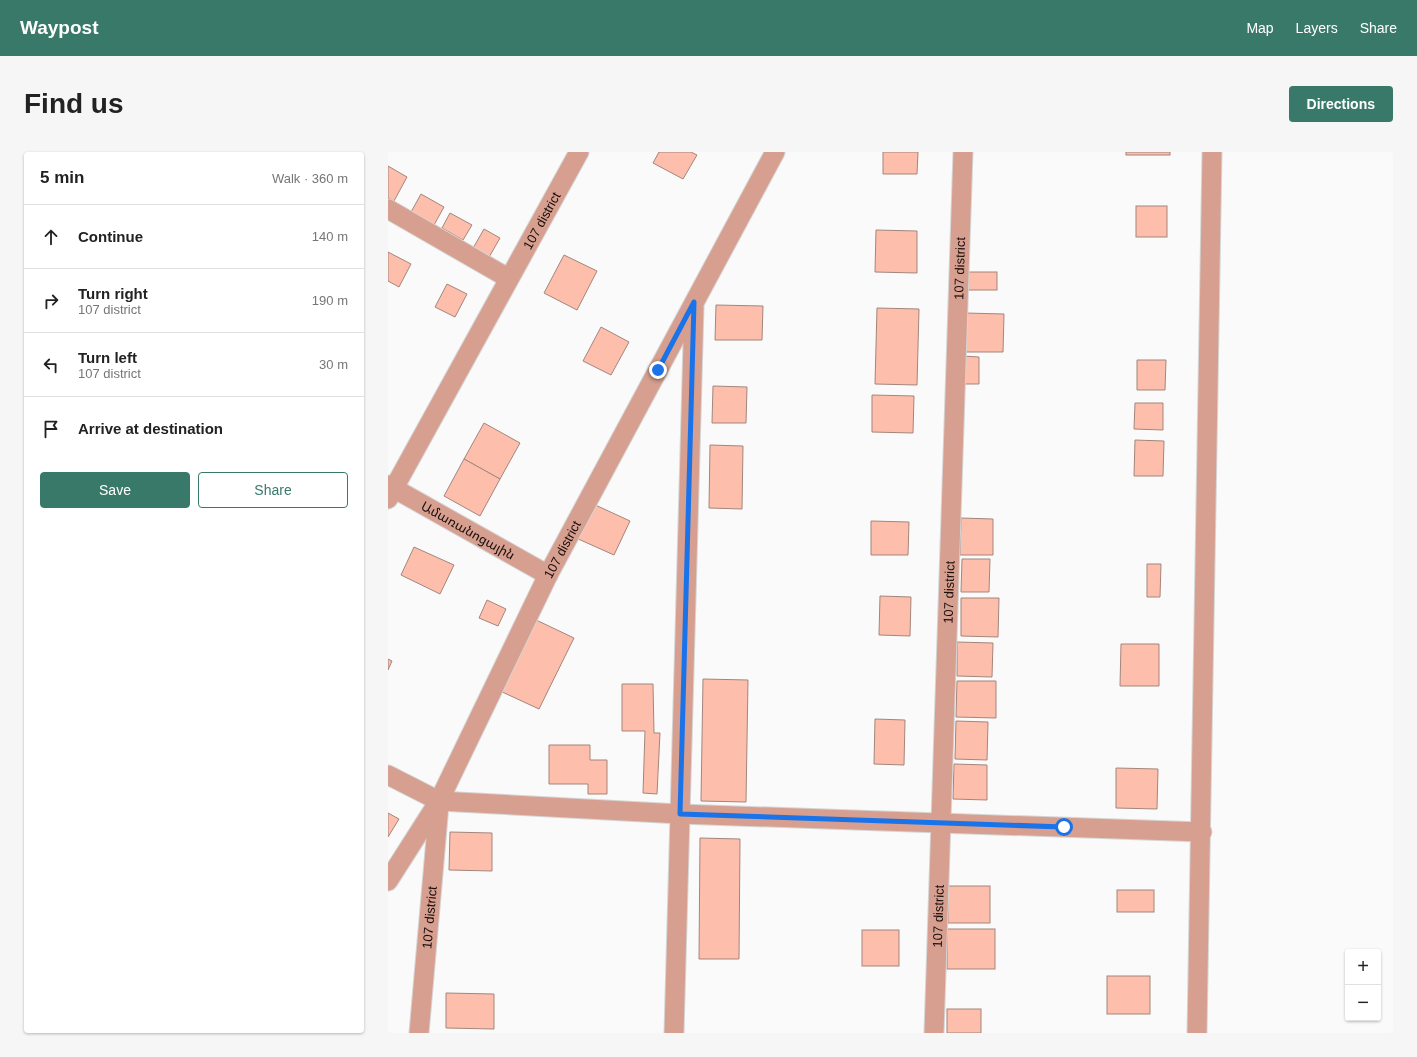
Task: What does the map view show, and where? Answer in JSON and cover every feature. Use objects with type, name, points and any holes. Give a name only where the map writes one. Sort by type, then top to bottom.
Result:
[{"type":"street","name":"107 district","points":[[390,491],[579,152]]},
{"type":"street","name":"107 district","points":[[934,1033],[963,152]]},
{"type":"street","points":[[1197,1033],[1202,832],[1212,152]]},
{"type":"street","name":"107 district","points":[[388,880],[439,801],[548,575],[694,302],[770,154]]},
{"type":"street","points":[[388,209],[508,278]]},
{"type":"street","name":"107 district","points":[[674,1033],[694,302]]},
{"type":"street","name":"Ամառանոցային","points":[[390,491],[548,575]]},
{"type":"street","points":[[388,775],[439,801],[680,814],[1202,832]]},
{"type":"street","name":"107 district","points":[[419,1033],[439,801]]},
{"type":"building","points":[[659,152],[691,152],[697,155],[683,179],[653,163]]},
{"type":"building","points":[[883,152],[918,152],[917,174],[883,174]]},
{"type":"building","points":[[1126,152],[1170,152],[1170,155],[1126,155]]},
{"type":"building","points":[[388,166],[407,177],[394,201],[388,198]]},
{"type":"building","points":[[421,194],[444,207],[434,225],[411,212]]},
{"type":"building","points":[[1136,206],[1167,206],[1167,237],[1136,237]]},
{"type":"building","points":[[450,213],[472,225],[463,240],[442,228]]},
{"type":"building","points":[[484,229],[500,238],[488,259],[472,250]]},
{"type":"building","points":[[876,230],[917,231],[917,273],[875,272]]},
{"type":"building","points":[[388,252],[411,264],[399,287],[388,281]]},
{"type":"building","points":[[564,255],[597,271],[577,310],[544,293]]},
{"type":"building","points":[[966,272],[997,272],[997,290],[966,290]]},
{"type":"building","points":[[447,284],[467,294],[455,317],[435,307]]},
{"type":"building","points":[[716,305],[763,306],[762,340],[715,340]]},
{"type":"building","points":[[877,308],[919,309],[917,385],[875,384]]},
{"type":"building","points":[[965,313],[1004,314],[1003,352],[964,352]]},
{"type":"building","points":[[601,327],[629,342],[611,375],[583,361]]},
{"type":"building","points":[[962,356],[979,357],[979,384],[962,384]]},
{"type":"building","points":[[1137,360],[1166,360],[1165,390],[1137,390]]},
{"type":"building","points":[[713,386],[747,387],[746,423],[712,423]]},
{"type":"building","points":[[872,395],[914,396],[913,433],[872,432]]},
{"type":"building","points":[[1135,403],[1163,403],[1163,430],[1134,429]]},
{"type":"building","points":[[484,423],[520,443],[500,479],[464,459]]},
{"type":"building","points":[[1135,440],[1164,441],[1163,476],[1134,476]]},
{"type":"building","points":[[710,445],[743,446],[742,509],[709,508]]},
{"type":"building","points":[[464,459],[500,479],[480,516],[444,496]]},
{"type":"building","points":[[591,503],[630,521],[614,555],[576,538]]},
{"type":"building","points":[[961,518],[993,519],[993,555],[960,555]]},
{"type":"building","points":[[871,521],[909,522],[908,555],[871,555]]},
{"type":"building","points":[[414,547],[454,565],[440,594],[401,575]]},
{"type":"building","points":[[962,559],[990,559],[989,592],[961,592]]},
{"type":"building","points":[[1147,564],[1161,564],[1160,597],[1147,597]]},
{"type":"building","points":[[880,596],[911,597],[910,636],[879,635]]},
{"type":"building","points":[[961,598],[999,598],[998,637],[961,636]]},
{"type":"building","points":[[487,600],[506,609],[498,626],[479,618]]},
{"type":"building","points":[[534,619],[574,638],[539,709],[500,691]]},
{"type":"building","points":[[957,642],[993,643],[992,677],[957,676]]},
{"type":"building","points":[[1121,644],[1159,644],[1159,686],[1120,686]]},
{"type":"building","points":[[388,659],[392,661],[388,670]]},
{"type":"building","points":[[703,679],[748,680],[746,802],[701,801]]},
{"type":"building","points":[[957,681],[996,681],[996,718],[956,717]]},
{"type":"building","points":[[622,684],[653,684],[654,733],[660,733],[657,794],[643,793],[645,731],[622,731]]},
{"type":"building","points":[[875,719],[905,720],[904,765],[874,764]]},
{"type":"building","points":[[956,721],[988,722],[987,760],[955,759]]},
{"type":"building","points":[[549,745],[590,745],[590,760],[607,760],[607,794],[588,794],[588,784],[549,784]]},
{"type":"building","points":[[954,764],[987,765],[987,800],[953,799]]},
{"type":"building","points":[[1116,768],[1158,769],[1157,809],[1116,808]]},
{"type":"building","points":[[388,813],[399,819],[388,837]]},
{"type":"building","points":[[450,832],[492,833],[492,871],[449,870]]},
{"type":"building","points":[[700,838],[740,839],[739,959],[699,959]]},
{"type":"building","points":[[948,886],[990,886],[990,923],[948,923]]},
{"type":"building","points":[[1117,890],[1154,890],[1154,912],[1117,912]]},
{"type":"building","points":[[947,929],[995,929],[995,969],[947,969]]},
{"type":"building","points":[[862,930],[899,930],[899,966],[862,966]]},
{"type":"building","points":[[1107,976],[1150,976],[1150,1014],[1107,1014]]},
{"type":"building","points":[[446,993],[494,994],[494,1029],[446,1028]]},
{"type":"building","points":[[947,1009],[981,1009],[981,1033],[947,1033]]},
{"type":"route","points":[[658,370],[694,302],[680,814],[1064,827]]}]
